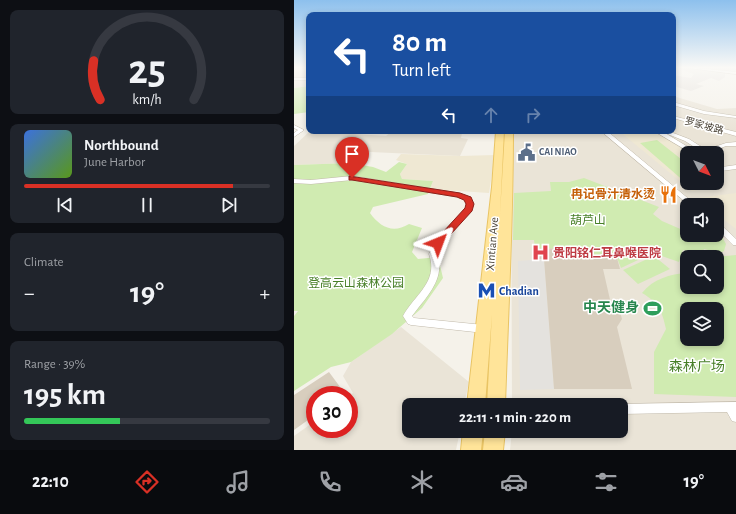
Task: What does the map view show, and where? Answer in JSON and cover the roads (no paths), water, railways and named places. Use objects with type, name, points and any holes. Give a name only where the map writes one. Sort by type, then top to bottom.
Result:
[{"type":"main road","name":"Xintian Ave","points":[[477,398],[498,186],[500,134]]},
{"type":"main road","name":"Xintian Ave","points":[[496,398],[502,268],[508,187],[509,134]]},
{"type":"main road","points":[[471,450],[473,438]]},
{"type":"main road","points":[[494,450],[495,438]]},
{"type":"street","name":"罗家坡路","points":[[676,103],[715,116],[736,117]]},
{"type":"street","name":"罗家坡路","points":[[676,118],[736,134]]},
{"type":"street","points":[[294,126],[302,130],[294,135]]},
{"type":"street","points":[[608,134],[685,198]]},
{"type":"street","points":[[662,134],[683,146]]},
{"type":"street","name":"罗家坡路","points":[[671,134],[688,140],[698,147],[708,151],[719,146],[732,143],[736,144]]},
{"type":"street","points":[[724,168],[736,167]]},
{"type":"street","points":[[294,181],[311,182],[352,178],[460,195],[468,199],[470,204],[469,209],[438,243],[433,254],[437,261],[434,277],[407,316],[411,321],[484,329]]},
{"type":"street","points":[[724,232],[736,243]]},
{"type":"street","points":[[628,408],[733,407],[736,417]]},
{"type":"place","name":"CAI NIAO","points":[[526,152]]},
{"type":"place","name":"冉记骨汁清水烫","points":[[668,194]]},
{"type":"place","name":"贵阳铭仁耳鼻喉医院","points":[[540,253]]},
{"type":"place","name":"Chadian","points":[[486,291]]},
{"type":"place","name":"中天健身","points":[[652,308]]},
{"type":"park label","name":"葫芦山","points":[[588,220]]},
{"type":"park label","name":"登高云山森林公园","points":[[356,283]]},
{"type":"park label","name":"森林广场","points":[[697,367]]}]
